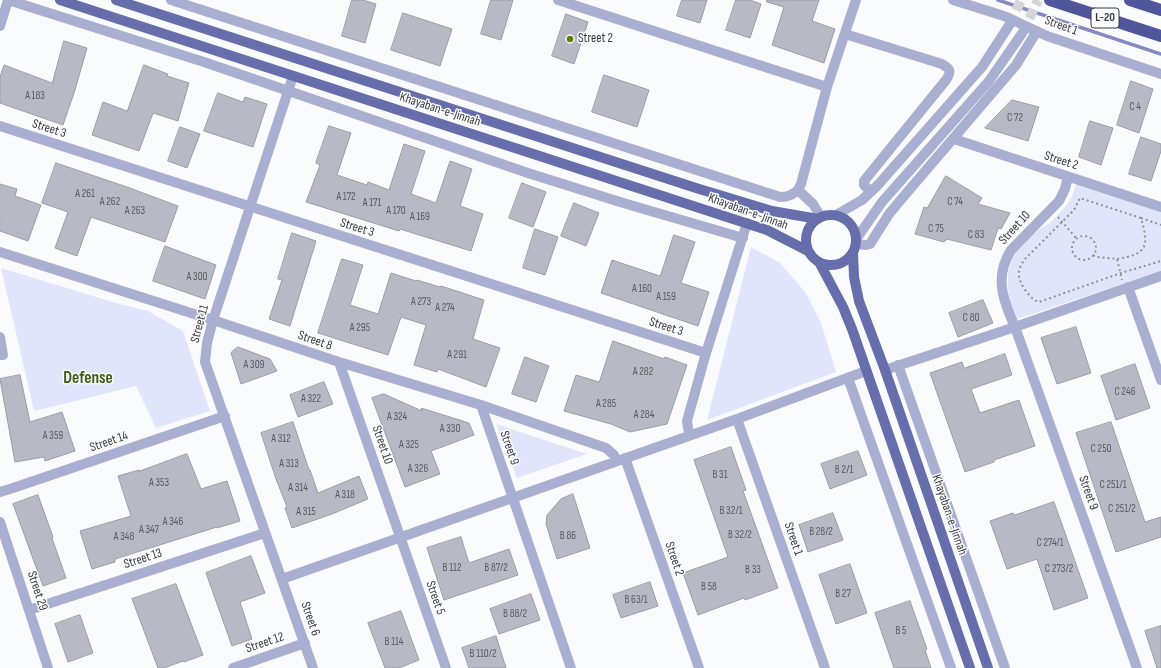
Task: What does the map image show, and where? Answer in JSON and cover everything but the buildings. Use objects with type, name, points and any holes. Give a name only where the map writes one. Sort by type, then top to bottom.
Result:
[{"type":"highway","name":"L-20","points":[[1050,0],[1161,36]]},
{"type":"highway","name":"L-20","points":[[1130,0],[1161,10]]},
{"type":"main road","name":"Khayaban-e-Jinnah","points":[[60,0],[775,233],[808,251]]},
{"type":"main road","name":"Khayaban-e-Jinnah","points":[[116,0],[710,192],[772,211],[819,218]]},
{"type":"main road","points":[[836,215],[848,221],[852,226],[855,245],[844,262],[838,265],[826,265],[813,258],[808,251],[806,239],[807,233],[809,227],[819,218],[836,215]]},
{"type":"main road","name":"Khayaban-e-Jinnah","points":[[855,245],[854,277],[859,301],[988,668]]},
{"type":"main road","points":[[820,262],[843,307],[970,668]]},
{"type":"street","points":[[0,26],[8,0],[204,62],[556,182],[743,238]]},
{"type":"street","points":[[171,0],[780,197],[787,197],[793,194],[798,190],[801,184],[827,87],[846,34],[856,0]]},
{"type":"street","points":[[558,0],[827,87]]},
{"type":"street","name":"Street 1","points":[[952,0],[1004,16],[1037,31],[1161,74]]},
{"type":"street","points":[[836,215],[854,206],[871,192],[982,67],[1010,24]]},
{"type":"street","points":[[1023,32],[989,81],[874,212],[855,245],[870,244],[889,214],[1016,65],[1037,31]]},
{"type":"street","points":[[846,34],[942,64],[948,67],[950,71],[950,75],[864,181],[864,185],[871,192]]},
{"type":"street","name":"Street 11","points":[[282,579],[205,362],[206,343],[213,320],[293,76]]},
{"type":"street","name":"Street 3","points":[[0,126],[706,353]]},
{"type":"street","name":"Street 2","points":[[954,138],[1161,207]]},
{"type":"street","name":"Street 10","points":[[1015,327],[1007,308],[1001,282],[1002,268],[1006,257],[1011,250],[1059,201],[1066,189],[1068,177]]},
{"type":"street","points":[[798,190],[813,204],[819,218]]},
{"type":"street","points":[[690,435],[687,421],[706,353],[747,224]]},
{"type":"street","name":"Street 8","points":[[0,252],[339,362],[480,405],[606,448],[621,459]]},
{"type":"street","points":[[884,370],[1015,327],[1161,276]]},
{"type":"street","points":[[1126,288],[1161,380]]},
{"type":"street","name":"Street 9","points":[[1015,327],[1137,668]]},
{"type":"street","points":[[0,337],[1,355]]},
{"type":"street","name":"Street 10","points":[[339,362],[400,537]]},
{"type":"street","points":[[898,365],[1004,668]]},
{"type":"street","points":[[282,579],[737,419],[866,371]]},
{"type":"street","points":[[848,378],[951,668]]},
{"type":"street","name":"Street 9","points":[[480,405],[512,499]]},
{"type":"street","name":"Street 14","points":[[0,492],[10,490],[225,416]]},
{"type":"street","name":"Street 1","points":[[737,419],[825,668]]},
{"type":"street","name":"Street 2","points":[[621,459],[698,668]]},
{"type":"street","points":[[512,499],[571,668]]},
{"type":"street","name":"Street 29","points":[[0,522],[48,668]]},
{"type":"street","name":"Street 13","points":[[29,610],[265,533]]},
{"type":"street","name":"Street 5","points":[[400,537],[446,668]]},
{"type":"street","name":"Street 6","points":[[282,579],[313,668]]},
{"type":"street","name":"Street 12","points":[[233,668],[305,643]]},
{"type":"path","points":[[1161,224],[1080,198],[1074,210],[1024,260],[1019,269],[1020,281],[1036,301],[1039,302],[1121,273],[1161,261]]},
{"type":"path","points":[[1093,255],[1117,260],[1132,256],[1143,250],[1146,235],[1141,218]]},
{"type":"path","points":[[1062,221],[1077,239]]},
{"type":"path","points":[[1084,236],[1092,240],[1095,247],[1093,255],[1083,260],[1075,256],[1072,245],[1077,239],[1084,236]]},
{"type":"path","points":[[1117,260],[1126,288]]},
{"type":"shaded area","points":[[1076,183],[1161,212],[1161,271],[1017,319],[1011,307],[1008,289],[1008,272],[1013,254],[1033,234],[1051,222],[1064,208],[1072,197]]},
{"type":"shaded area","points":[[751,247],[780,263],[806,293],[821,323],[836,372],[707,420]]},
{"type":"shaded area","points":[[1,268],[116,303],[148,311],[183,331],[210,411],[156,428],[136,386],[34,411]]},
{"type":"shaded area","points":[[496,424],[587,454],[517,478]]},
{"type":"waterway","points":[[998,0],[1161,54]]},
{"type":"tunnel","points":[[1010,24],[1021,0]]},
{"type":"tunnel","points":[[1023,32],[1038,0]]},
{"type":"place","name":"Street 2","points":[[570,39]]},
{"type":"district","name":"Defense","points":[[88,379]]}]
